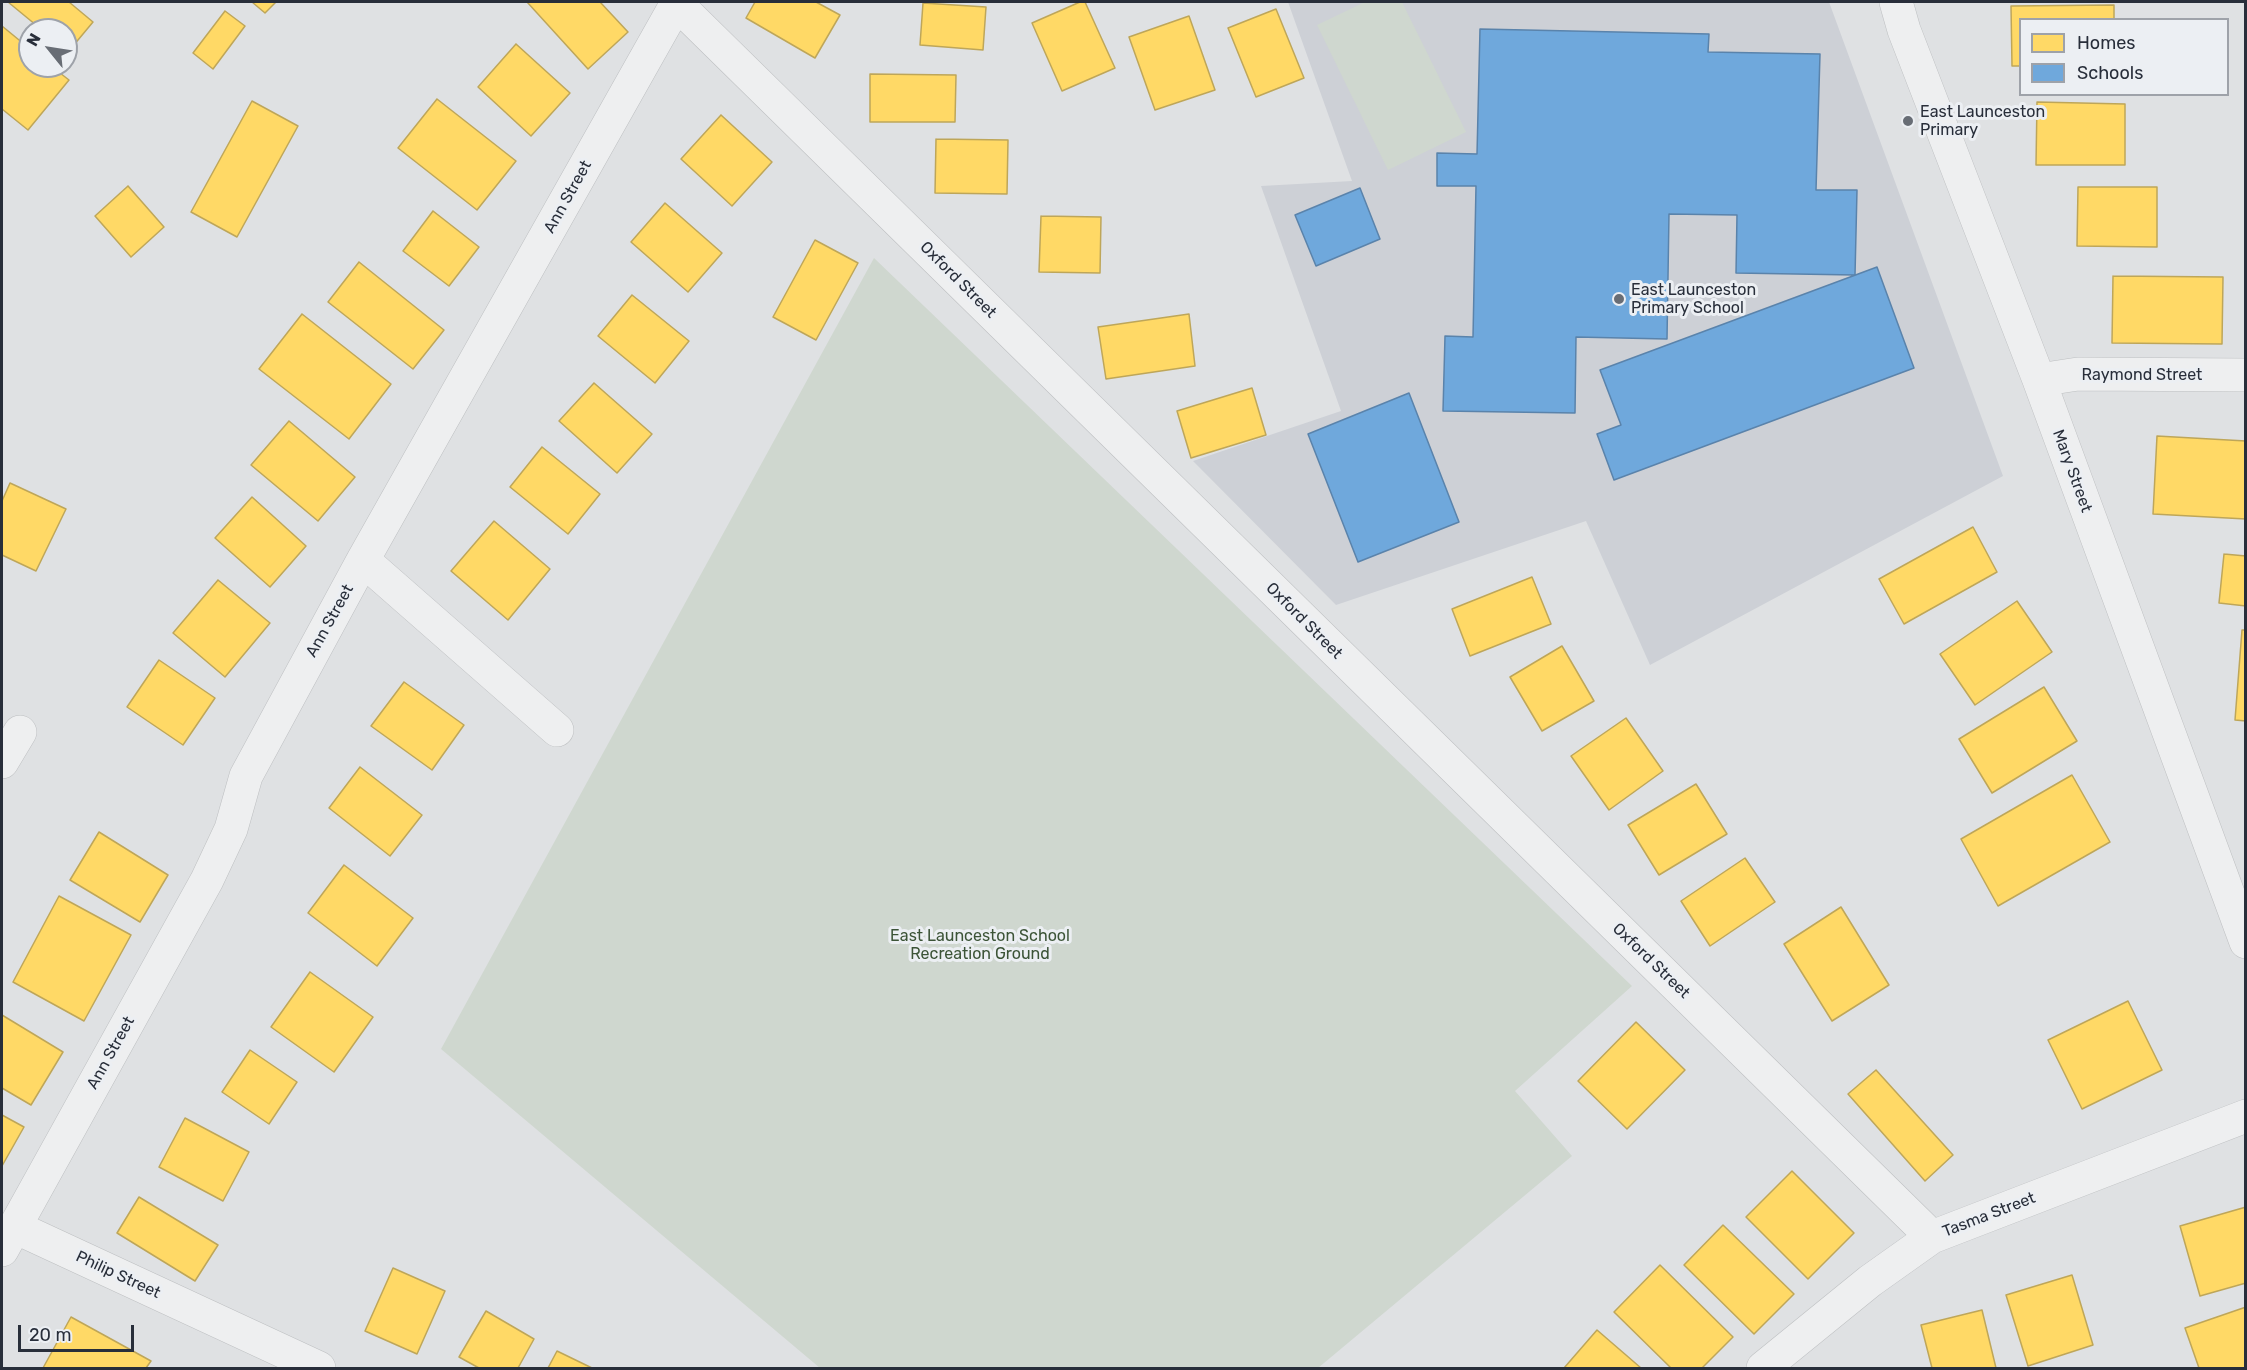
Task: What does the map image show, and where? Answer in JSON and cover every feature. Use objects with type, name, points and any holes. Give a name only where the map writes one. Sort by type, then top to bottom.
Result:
[{"type":"street","name":"Ann Street","points":[[8,1238],[207,880],[231,829],[246,776],[363,560],[676,2]]},
{"type":"street","name":"Oxford Street","points":[[676,2],[1932,1237]]},
{"type":"street","name":"Mary Street","points":[[1896,2],[1904,30],[2039,380],[2246,942]]},
{"type":"street","name":"Raymond Street","points":[[2039,380],[2078,374],[2246,375]]},
{"type":"street","points":[[363,560],[558,730]]},
{"type":"street","points":[[2,762],[20,732]]},
{"type":"street","name":"Tasma Street","points":[[1763,1368],[1870,1281],[1932,1237],[2246,1116]]},
{"type":"street","name":"Philip Street","points":[[8,1238],[319,1368]]},
{"type":"shaded area","name":"East Launceston Primary School","points":[[1288,2],[1829,2],[2003,476],[1650,665],[1586,521],[1336,605],[1193,461],[1341,411],[1261,186],[1352,181]]},
{"type":"green space","points":[[1365,2],[1402,2],[1466,132],[1388,170],[1317,25]]},
{"type":"green space","name":"East Launceston School Recreation Ground","points":[[874,258],[1632,986],[1515,1091],[1572,1156],[1318,1368],[820,1368],[441,1049]]},
{"type":"building: Homes","points":[[8,2],[69,2],[93,22],[78,40],[78,18],[27,18]]},
{"type":"building: Homes","points":[[252,2],[276,2],[265,13]]},
{"type":"building: Homes","points":[[527,2],[600,2],[628,32],[588,69]]},
{"type":"building: Homes","points":[[755,2],[816,2],[840,15],[815,58],[746,18]]},
{"type":"building: Homes","points":[[1080,2],[1085,2],[1115,68],[1062,91],[1032,23]]},
{"type":"building: Homes","points":[[923,3],[986,7],[983,50],[920,45]]},
{"type":"building: Homes","points":[[2114,5],[2114,18],[2019,18],[2019,66],[2012,66],[2011,6]]},
{"type":"building: Homes","points":[[1276,9],[1304,78],[1256,97],[1228,28]]},
{"type":"building: Homes","points":[[225,11],[245,26],[213,69],[193,53]]},
{"type":"building: Homes","points":[[1189,16],[1215,90],[1155,110],[1129,37]]},
{"type":"building: Homes","points":[[2,26],[18,39],[18,78],[66,78],[69,80],[28,130],[2,109]]},
{"type":"building: Homes","points":[[516,44],[570,93],[531,136],[478,87]]},
{"type":"building: Homes","points":[[870,74],[956,75],[955,122],[870,122]]},
{"type":"building: Homes","points":[[437,99],[516,161],[477,210],[398,148]]},
{"type":"building: Homes","points":[[252,101],[298,126],[237,237],[191,212]]},
{"type":"building: Homes","points":[[2037,102],[2125,104],[2125,165],[2036,165]]},
{"type":"building: Homes","points":[[721,115],[772,162],[732,206],[681,159]]},
{"type":"building: Homes","points":[[936,139],[1008,140],[1007,194],[935,193]]},
{"type":"building: Homes","points":[[128,186],[164,227],[131,257],[95,216]]},
{"type":"building: Homes","points":[[2078,187],[2157,187],[2157,247],[2077,246]]},
{"type":"building: Homes","points":[[665,203],[722,253],[688,292],[631,242]]},
{"type":"building: Homes","points":[[433,211],[479,247],[449,286],[403,251]]},
{"type":"building: Homes","points":[[1041,216],[1101,217],[1100,273],[1039,272]]},
{"type":"building: Homes","points":[[815,240],[858,263],[816,340],[773,317]]},
{"type":"building: Homes","points":[[359,262],[444,330],[413,369],[328,302]]},
{"type":"building: Homes","points":[[2113,276],[2223,277],[2222,344],[2112,343]]},
{"type":"building: Homes","points":[[632,295],[689,341],[655,383],[598,336]]},
{"type":"building: Homes","points":[[302,314],[391,384],[349,439],[259,369]]},
{"type":"building: Homes","points":[[1189,314],[1195,366],[1106,379],[1098,327]]},
{"type":"building: Homes","points":[[594,383],[652,434],[617,473],[559,421]]},
{"type":"building: Homes","points":[[1252,388],[1266,435],[1191,458],[1177,411]]},
{"type":"building: Homes","points":[[289,421],[355,477],[318,521],[251,465]]},
{"type":"building: Homes","points":[[2157,436],[2246,441],[2246,519],[2153,514]]},
{"type":"building: Homes","points":[[542,447],[600,494],[568,534],[510,487]]},
{"type":"building: Homes","points":[[10,483],[66,509],[36,571],[2,555],[2,501]]},
{"type":"building: Homes","points":[[252,497],[306,546],[270,587],[215,538]]},
{"type":"building: Homes","points":[[494,521],[550,569],[508,620],[451,571]]},
{"type":"building: Homes","points":[[1973,527],[1997,572],[1904,624],[1879,579]]},
{"type":"building: Homes","points":[[2224,554],[2246,556],[2246,606],[2219,603]]},
{"type":"building: Homes","points":[[1532,577],[1551,624],[1470,656],[1452,609]]},
{"type":"building: Homes","points":[[218,580],[270,623],[225,677],[173,633]]},
{"type":"building: Homes","points":[[2017,601],[2052,652],[1975,705],[1940,654]]},
{"type":"building: Homes","points":[[2242,630],[2246,630],[2246,721],[2235,720]]},
{"type":"building: Homes","points":[[1562,646],[1594,701],[1542,731],[1510,677]]},
{"type":"building: Homes","points":[[159,660],[215,698],[183,745],[127,707]]},
{"type":"building: Homes","points":[[404,682],[464,725],[432,770],[371,726]]},
{"type":"building: Homes","points":[[2044,687],[2077,741],[1992,793],[1959,739]]},
{"type":"building: Homes","points":[[1626,718],[1663,771],[1609,810],[1571,756]]},
{"type":"building: Homes","points":[[360,767],[422,815],[390,856],[329,808]]},
{"type":"building: Homes","points":[[2072,775],[2110,842],[1998,906],[1961,839]]},
{"type":"building: Homes","points":[[1696,784],[1727,834],[1659,875],[1628,825]]},
{"type":"building: Homes","points":[[99,832],[168,875],[140,922],[70,880]]},
{"type":"building: Homes","points":[[1745,858],[1775,902],[1710,946],[1681,901]]},
{"type":"building: Homes","points":[[344,865],[413,918],[377,966],[308,913]]},
{"type":"building: Homes","points":[[59,896],[131,935],[84,1021],[13,982]]},
{"type":"building: Homes","points":[[1841,907],[1889,985],[1832,1021],[1784,944]]},
{"type":"building: Homes","points":[[310,972],[373,1017],[334,1072],[271,1027]]},
{"type":"building: Homes","points":[[2128,1001],[2162,1070],[2082,1109],[2048,1040]]},
{"type":"building: Homes","points":[[2,1015],[63,1052],[31,1105],[2,1088]]},
{"type":"building: Homes","points":[[1636,1022],[1685,1070],[1627,1129],[1578,1081]]},
{"type":"building: Homes","points":[[250,1050],[297,1082],[269,1124],[222,1092]]},
{"type":"building: Homes","points":[[1876,1070],[1953,1155],[1925,1181],[1848,1094]]},
{"type":"building: Homes","points":[[2,1115],[24,1127],[2,1166]]},
{"type":"building: Homes","points":[[185,1118],[249,1152],[223,1201],[159,1167]]},
{"type":"building: Homes","points":[[1792,1171],[1854,1233],[1808,1279],[1746,1217]]},
{"type":"building: Homes","points":[[139,1197],[218,1245],[195,1281],[117,1233]]},
{"type":"building: Homes","points":[[2246,1207],[2246,1283],[2200,1296],[2180,1226]]},
{"type":"building: Homes","points":[[1723,1225],[1794,1294],[1754,1334],[1684,1265]]},
{"type":"building: Homes","points":[[1660,1265],[1733,1337],[1702,1368],[1671,1368],[1614,1312]]},
{"type":"building: Homes","points":[[393,1268],[445,1291],[417,1354],[365,1331]]},
{"type":"building: Homes","points":[[2072,1275],[2093,1345],[2028,1366],[2006,1295]]},
{"type":"building: Homes","points":[[2246,1307],[2246,1368],[2199,1368],[2185,1328]]},
{"type":"building: Homes","points":[[1982,1310],[1996,1368],[1932,1368],[1921,1325]]},
{"type":"building: Homes","points":[[486,1311],[534,1339],[518,1368],[479,1368],[459,1357]]},
{"type":"building: Homes","points":[[71,1317],[151,1361],[146,1368],[43,1368]]},
{"type":"building: Homes","points":[[1597,1330],[1641,1368],[1564,1368]]},
{"type":"building: Homes","points":[[557,1351],[592,1368],[548,1368]]},
{"type":"building: Schools","points":[[1480,29],[1709,34],[1708,52],[1820,54],[1816,190],[1857,190],[1855,275],[1736,273],[1737,215],[1669,214],[1667,339],[1576,337],[1575,413],[1443,411],[1445,336],[1473,337],[1476,186],[1437,186],[1437,153],[1477,154]]},
{"type":"building: Schools","points":[[1360,188],[1380,239],[1316,266],[1295,215]]},
{"type":"building: Schools","points":[[1877,267],[1914,368],[1614,480],[1597,434],[1621,425],[1600,370]]},
{"type":"building: Schools","points":[[1409,393],[1459,522],[1358,562],[1308,434]]},
{"type":"place","name":"East Launceston Primary","points":[[1908,121]]},
{"type":"place","name":"East Launceston Primary School","points":[[1619,299]]}]
